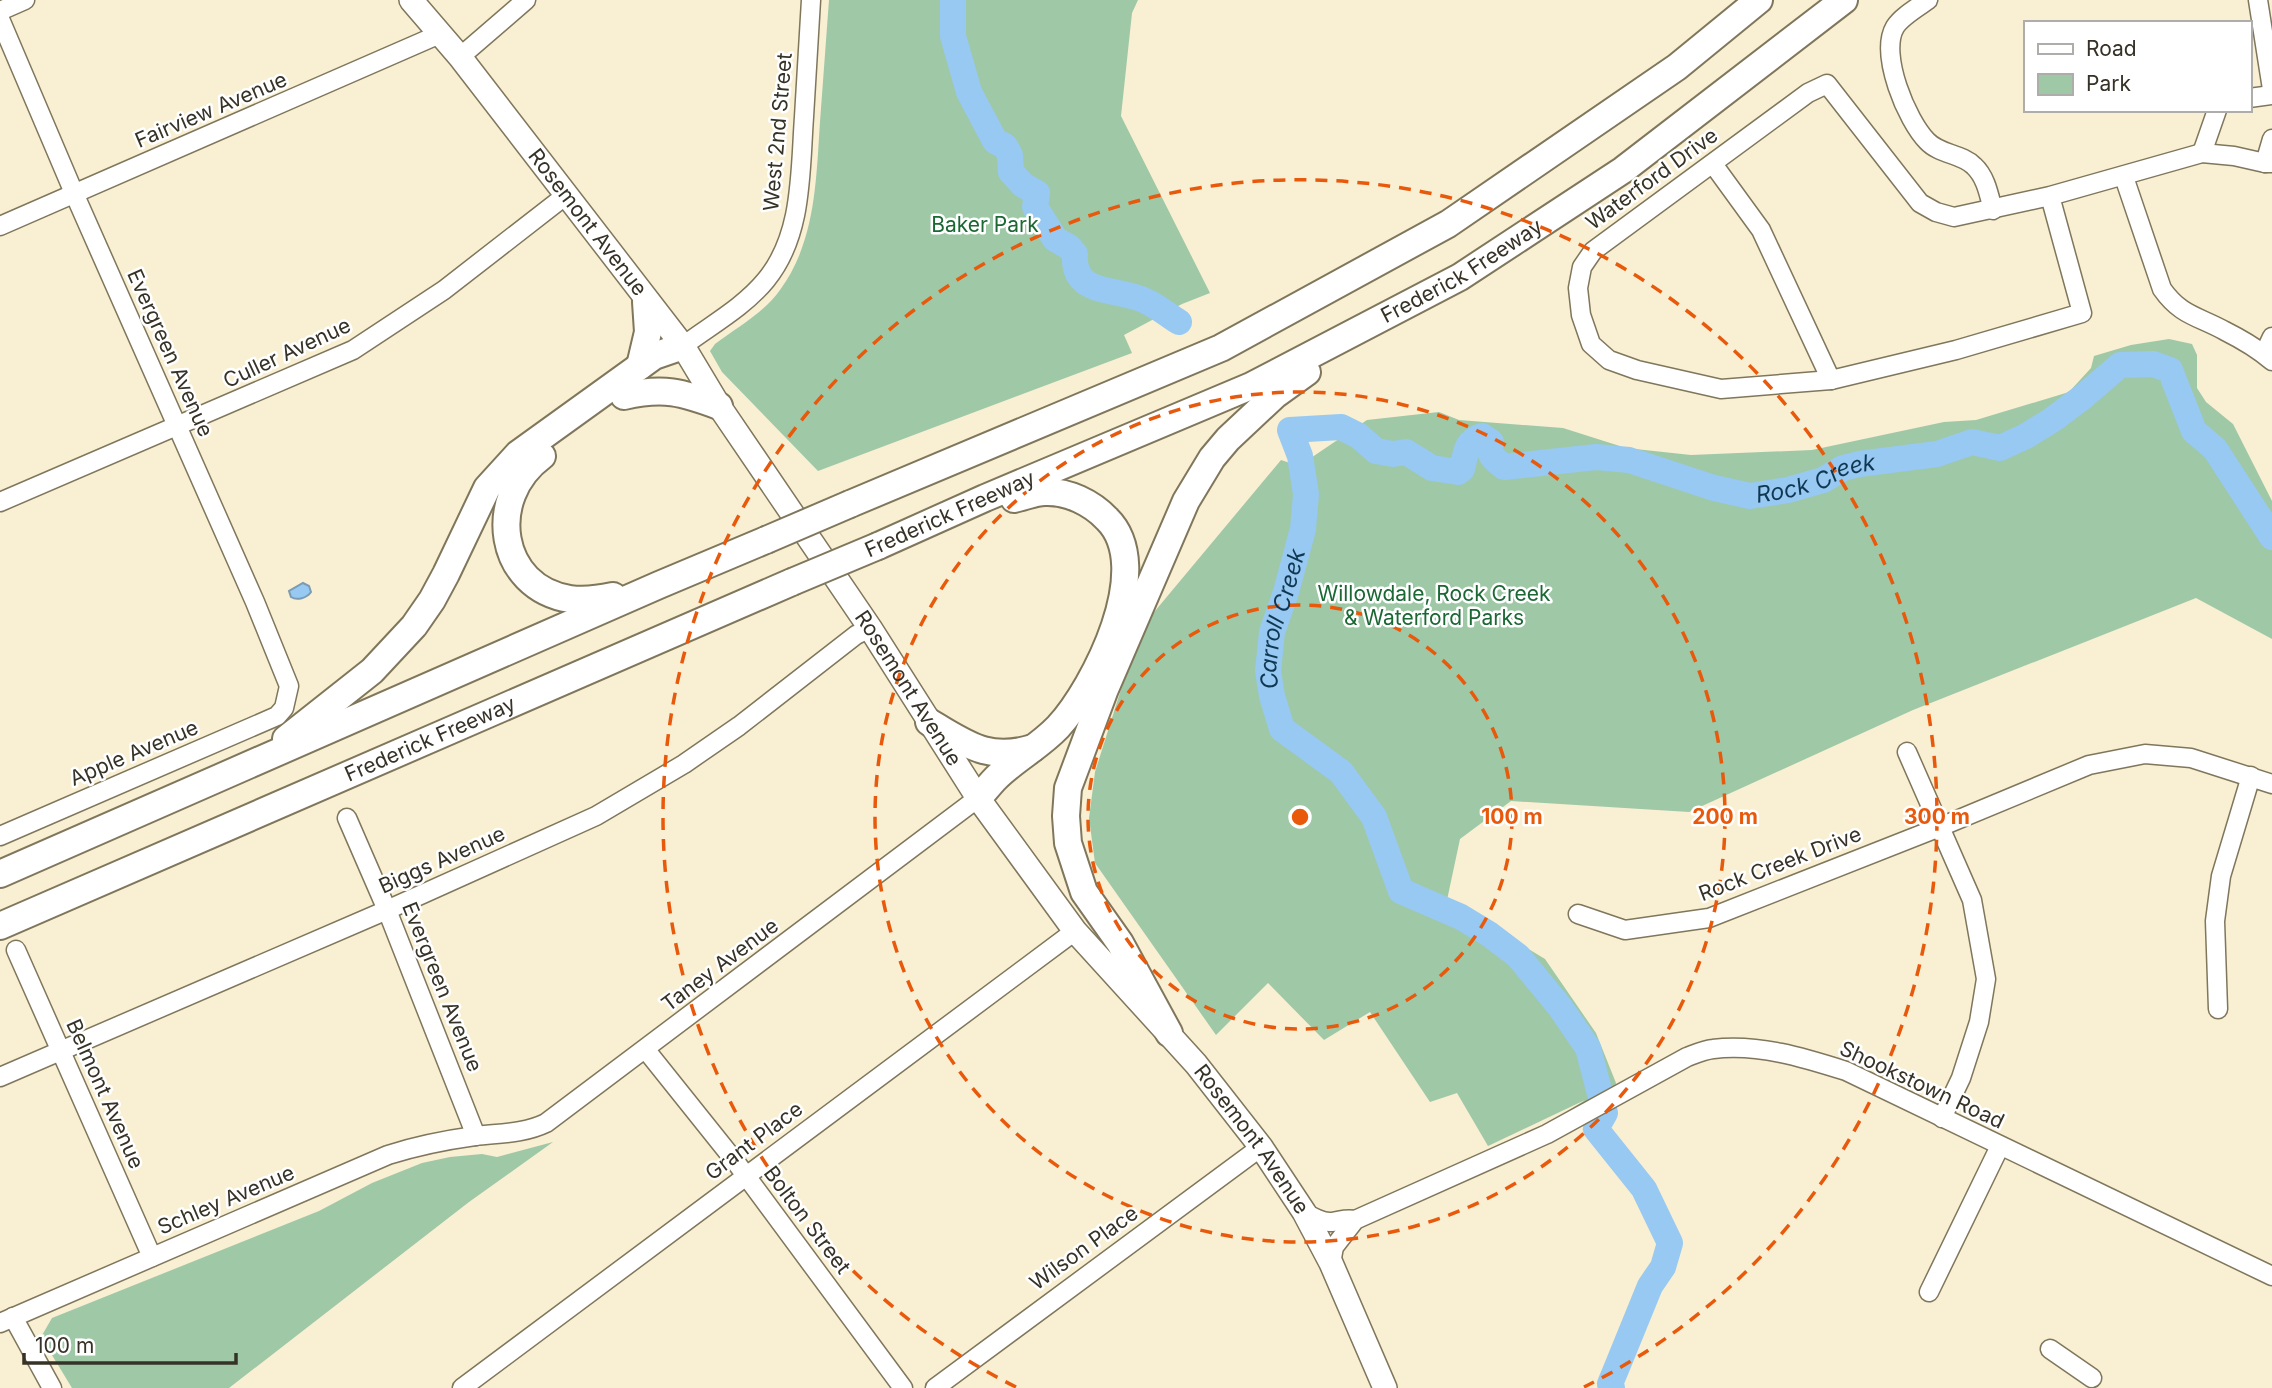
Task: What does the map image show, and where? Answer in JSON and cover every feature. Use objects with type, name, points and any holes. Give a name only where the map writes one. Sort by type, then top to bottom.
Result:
[{"type":"highway","points":[[0,874],[659,585],[1221,348],[1448,224],[1677,66],[1759,0]]},
{"type":"highway","name":"Frederick Freeway","points":[[0,926],[1251,386],[1460,277],[1623,170],[1844,0]]},
{"type":"highway","points":[[1169,1033],[1120,943],[1084,892],[1068,843],[1068,788],[1105,688],[1186,501],[1212,458],[1228,439],[1275,395],[1296,380],[1399,320],[1460,277]]},
{"type":"highway","points":[[640,366],[648,332],[646,302]]},
{"type":"highway","points":[[261,761],[295,730],[342,697],[372,671],[414,625],[432,600],[452,563],[478,503],[500,472],[518,454],[654,356],[683,346]]},
{"type":"highway","points":[[659,585],[585,600],[552,594],[538,585],[516,560],[509,545],[506,528],[510,496],[517,481],[531,465],[624,396],[683,346]]},
{"type":"highway","points":[[624,396],[650,390],[676,392],[719,406]]},
{"type":"highway","points":[[915,529],[1045,492],[1070,495],[1092,506],[1110,521],[1125,557],[1124,588],[1115,626],[1098,669],[1059,726],[1038,747],[997,777],[978,798]]},
{"type":"highway","points":[[978,798],[1033,771],[1082,721],[1105,688]]},
{"type":"highway","points":[[929,722],[987,753],[1017,753],[1038,747]]},
{"type":"main road","name":"Rosemont Avenue","points":[[411,0],[460,57],[646,302],[683,346],[719,406],[870,628],[978,798],[1075,931],[1196,1064],[1261,1147],[1304,1212],[1331,1263],[1385,1388]]},
{"type":"street","points":[[0,11],[25,0]]},
{"type":"street","points":[[460,57],[526,0]]},
{"type":"street","name":"West 2nd Street","points":[[683,346],[757,290],[776,266],[787,245],[794,221],[799,180],[811,0]]},
{"type":"street","points":[[1928,0],[1895,25],[1889,44],[1890,60],[1910,118],[1927,141],[1940,151],[1973,164],[1983,177],[1993,210]]},
{"type":"street","points":[[2258,0],[2272,89]]},
{"type":"street","name":"Evergreen Avenue","points":[[0,19],[255,601],[289,686],[284,708]]},
{"type":"street","name":"Fairview Avenue","points":[[0,226],[440,34]]},
{"type":"street","name":"Waterford Drive","points":[[2050,196],[2082,313],[1956,350],[1830,380],[1721,389],[1637,370],[1609,359],[1591,344],[1581,315],[1577,288],[1583,267],[1593,251],[1808,93],[1827,84],[1920,203],[1936,212],[1954,217],[1993,210],[2124,177],[2202,153],[2234,156],[2270,165]]},
{"type":"street","points":[[2251,98],[2272,95]]},
{"type":"street","points":[[2202,153],[2216,112]]},
{"type":"street","points":[[2270,165],[2272,139]]},
{"type":"street","points":[[1713,164],[1761,230],[1830,380]]},
{"type":"street","points":[[2124,177],[2162,289],[2172,303],[2191,317],[2223,329],[2268,357],[2272,337]]},
{"type":"street","name":"Culler Avenue","points":[[0,502],[353,350],[444,290],[565,196]]},
{"type":"street","name":"Biggs Avenue","points":[[0,1077],[387,910],[596,816],[646,788],[738,726],[856,635],[870,628]]},
{"type":"street","name":"Apple Avenue","points":[[0,836],[277,716],[284,708]]},
{"type":"street","points":[[1907,752],[1972,900],[1986,979],[1979,1021],[1962,1077],[1942,1118]]},
{"type":"street","name":"Rock Creek Drive","points":[[1578,914],[1625,930],[1709,918],[2089,765],[2145,754],[2191,758],[2272,784]]},
{"type":"street","points":[[2218,1009],[2215,921],[2221,876],[2251,776]]},
{"type":"street","name":"Taney Avenue","points":[[476,1136],[510,1134],[546,1124],[978,798]]},
{"type":"street","name":"Evergreen Avenue","points":[[347,818],[387,910],[476,1136]]},
{"type":"street","name":"Grant Place","points":[[462,1388],[1075,931]]},
{"type":"street","name":"Belmont Avenue","points":[[16,950],[152,1256]]},
{"type":"street","name":"Shookstown Road","points":[[1331,1263],[1334,1247],[1355,1220],[1547,1134],[1687,1057],[1711,1049],[1743,1048],[1812,1060],[1846,1071],[2272,1276]]},
{"type":"street","name":"Bolton Street","points":[[646,1050],[746,1175],[903,1388]]},
{"type":"street","name":"Schley Avenue","points":[[6,1320],[388,1155],[413,1147],[476,1136]]},
{"type":"street","points":[[1929,1292],[2000,1146]]},
{"type":"street","name":"Wilson Place","points":[[935,1388],[1261,1147]]},
{"type":"street","name":"Shookstown Road","points":[[1304,1212],[1323,1221],[1345,1218],[1355,1220]]},
{"type":"street","points":[[6,1320],[52,1388]]},
{"type":"street","points":[[2050,1349],[2091,1379]]},
{"type":"green space","name":"Baker Park","points":[[829,0],[1138,0],[1132,13],[1121,116],[1210,293],[1182,304],[1124,335],[1132,353],[818,471],[722,372],[710,351],[715,344],[758,313],[773,298],[792,271],[801,251],[815,188]]},
{"type":"green space","name":"Willowdale, Rock Creek & Waterford Parks","points":[[2169,339],[2192,344],[2197,355],[2197,388],[2206,402],[2233,424],[2272,501],[2272,639],[2196,598],[1913,710],[1689,812],[1511,801],[1460,839],[1447,900],[1545,959],[1596,1033],[1616,1083],[1613,1097],[1495,1157],[1585,1100],[1488,1146],[1457,1093],[1430,1102],[1370,1012],[1324,1040],[1268,983],[1216,1035],[1095,863],[1089,818],[1095,772],[1140,629],[1281,460],[1299,466],[1367,420],[1439,412],[1459,420],[1563,428],[1626,448],[1691,455],[1812,450],[1944,422],[1976,420],[2069,392],[2091,368],[2094,356],[2131,345]]},
{"type":"green space","points":[[553,1142],[469,1202],[229,1388],[72,1388],[41,1337],[52,1318],[319,1211],[372,1183],[422,1163],[482,1154],[497,1157]]},
{"type":"water","points":[[303,583],[309,586],[311,592],[299,599],[291,597],[289,591]]},
{"type":"waterway","name":"Carroll Creek","points":[[953,0],[953,36],[969,92],[995,141],[1005,146],[1010,155],[1011,172],[1023,185],[1037,193],[1035,207],[1055,239],[1075,254],[1080,277],[1096,288],[1146,301],[1179,322]]},
{"type":"waterway","name":"Rock Creek","points":[[1612,1388],[1610,1384],[1650,1286],[1663,1267],[1670,1243],[1644,1189],[1596,1129],[1605,1113],[1588,1048],[1560,1007],[1518,956],[1461,917],[1401,891],[1374,817],[1341,772],[1282,729],[1268,671],[1272,632],[1303,529],[1306,494],[1300,456],[1290,430],[1341,427],[1359,436],[1376,451],[1393,454],[1406,452],[1432,468],[1458,472],[1462,469],[1469,445],[1482,436],[1491,442],[1491,454],[1504,467],[1596,457],[1629,460],[1714,488],[1750,496],[1788,490],[1823,480],[1843,468],[1859,464],[1937,454],[1972,442],[2000,448],[2052,420],[2120,365],[2153,364],[2170,370],[2194,431],[2215,449],[2272,537]]}]
